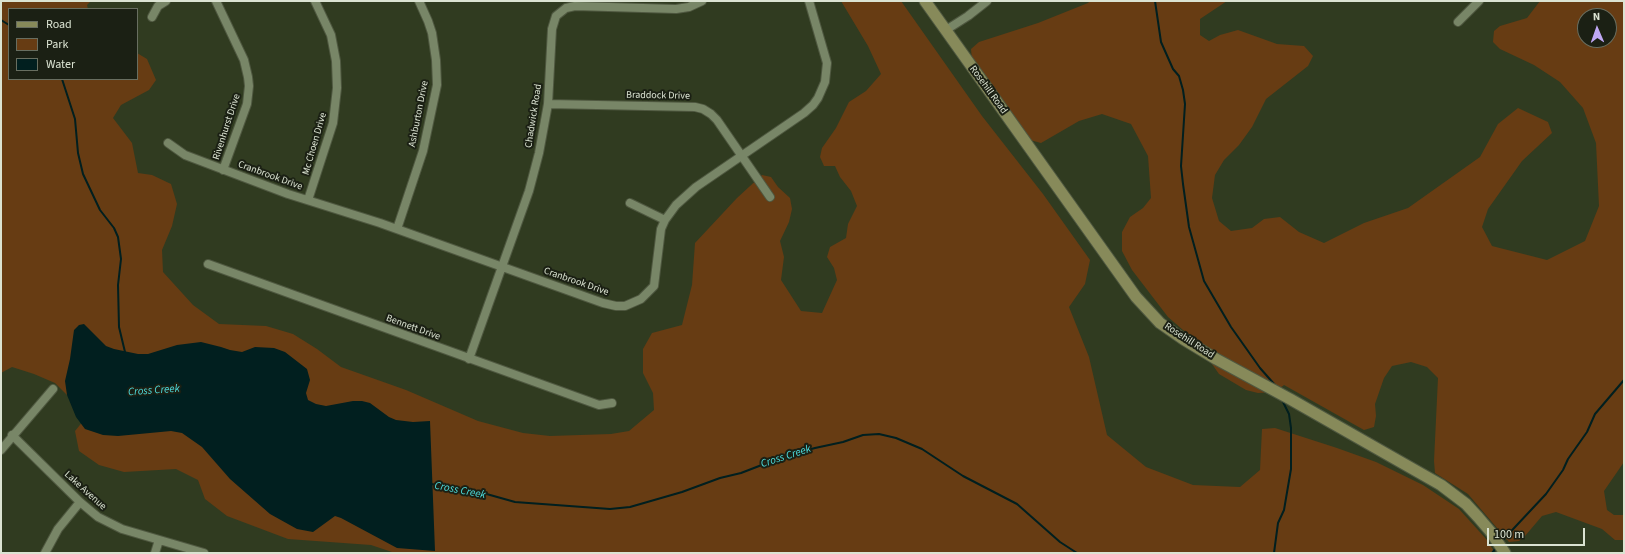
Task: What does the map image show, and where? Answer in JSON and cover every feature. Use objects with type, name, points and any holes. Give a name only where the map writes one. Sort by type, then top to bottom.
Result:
[{"type":"main road","name":"Rosehill Road","points":[[925,1],[1136,297],[1160,322],[1183,339],[1216,359],[1290,399],[1441,485],[1466,504],[1490,531],[1505,553]]},
{"type":"street","points":[[152,17],[158,6],[166,1]]},
{"type":"street","name":"Rivenhurst Drive","points":[[216,1],[244,60],[249,86],[247,104],[223,170]]},
{"type":"street","name":"Mc Choen Drive","points":[[308,200],[333,123],[337,88],[336,61],[331,35],[315,1]]},
{"type":"street","name":"Ashburton Drive","points":[[398,229],[423,151],[437,85],[436,60],[432,33],[419,1]]},
{"type":"street","name":"Chadwick Road","points":[[469,359],[529,191],[539,154],[548,104],[552,24],[556,16],[562,10],[575,6],[676,9],[689,7],[702,1]]},
{"type":"street","name":"Cranbrook Drive","points":[[168,143],[184,155],[288,194],[398,229],[603,303],[616,306],[625,306],[642,299],[654,286],[659,237],[664,220],[688,192],[813,106],[825,82],[827,63],[809,1]]},
{"type":"street","points":[[946,30],[968,16],[987,1]]},
{"type":"street","points":[[1458,22],[1479,1]]},
{"type":"street","name":"Braddock Drive","points":[[548,104],[699,108],[714,117],[770,197]]},
{"type":"street","points":[[630,203],[664,220]]},
{"type":"street","name":"Bennett Drive","points":[[208,264],[599,405],[612,403]]},
{"type":"street","points":[[1,450],[12,435],[53,389]]},
{"type":"street","name":"Lake Avenue","points":[[12,435],[80,502],[98,517],[122,529],[204,553]]},
{"type":"street","points":[[45,553],[58,530],[80,502]]},
{"type":"street","points":[[155,553],[159,540]]},
{"type":"green space","points":[[1,1],[91,1],[87,5],[88,8],[8,8],[8,80],[138,80],[138,54],[147,59],[156,80],[149,90],[121,105],[113,118],[132,143],[138,173],[152,175],[171,184],[177,204],[172,226],[162,250],[163,272],[193,305],[219,324],[266,326],[293,334],[317,349],[341,367],[406,390],[478,421],[523,433],[550,436],[611,434],[629,431],[654,410],[653,393],[643,373],[643,349],[652,333],[682,325],[692,285],[695,243],[737,198],[762,175],[771,177],[778,187],[790,198],[792,209],[789,222],[780,241],[784,257],[781,280],[801,311],[822,313],[837,280],[834,268],[827,257],[830,247],[846,238],[848,224],[857,206],[851,191],[840,177],[835,166],[824,166],[820,157],[822,148],[836,128],[849,102],[866,91],[881,74],[868,46],[841,1],[901,1],[982,116],[1043,194],[1090,260],[1085,284],[1069,307],[1089,357],[1107,435],[1146,467],[1193,485],[1240,487],[1260,470],[1262,429],[1275,428],[1376,462],[1423,485],[1459,509],[1487,540],[1495,553],[395,553],[371,545],[288,539],[227,516],[205,499],[198,480],[176,469],[124,472],[99,465],[79,451],[75,431],[84,420],[77,405],[55,383],[12,367],[1,373]]},
{"type":"green space","points":[[1090,1],[1227,1],[1200,19],[1200,35],[1209,41],[1220,35],[1238,30],[1277,44],[1304,46],[1313,56],[1308,66],[1266,99],[1252,127],[1239,145],[1224,160],[1215,175],[1212,198],[1219,221],[1231,231],[1252,228],[1264,219],[1280,217],[1299,232],[1324,243],[1364,223],[1408,208],[1480,157],[1498,124],[1518,108],[1548,122],[1552,133],[1522,161],[1488,209],[1482,227],[1492,246],[1547,260],[1585,241],[1599,206],[1596,143],[1583,108],[1560,82],[1534,65],[1500,49],[1493,42],[1494,31],[1500,26],[1527,18],[1540,1],[1624,1],[1624,462],[1604,491],[1607,510],[1614,515],[1624,515],[1623,540],[1615,540],[1602,529],[1556,512],[1542,516],[1519,541],[1509,542],[1468,494],[1435,473],[1434,461],[1438,378],[1427,367],[1411,362],[1392,366],[1384,378],[1375,404],[1376,416],[1374,427],[1364,430],[1284,385],[1275,392],[1258,393],[1246,390],[1219,374],[1192,336],[1168,317],[1132,270],[1122,251],[1122,232],[1130,217],[1143,208],[1151,198],[1148,156],[1131,124],[1102,114],[1079,121],[1041,143],[1030,140],[972,60],[971,49],[979,42],[1038,23]]},
{"type":"water","points":[[84,324],[106,346],[138,354],[148,354],[177,345],[201,342],[242,352],[255,347],[274,348],[285,352],[307,369],[310,380],[306,393],[308,400],[316,404],[326,406],[353,401],[362,401],[370,403],[389,417],[396,420],[413,422],[430,421],[435,551],[397,548],[335,516],[313,532],[297,529],[270,514],[230,479],[202,447],[182,433],[171,431],[118,436],[103,435],[85,429],[76,417],[67,395],[65,381],[74,330],[79,325]]},
{"type":"waterway","points":[[1155,1],[1161,42],[1173,69],[1179,76],[1183,90],[1185,104],[1181,166],[1189,227],[1204,281],[1231,327],[1260,368],[1275,385]]},
{"type":"waterway","name":"Cross Creek","points":[[1,20],[8,24]]},
{"type":"waterway","name":"Cross Creek","points":[[62,80],[75,119],[78,153],[83,174],[100,210],[114,228],[118,237],[121,259],[118,285],[119,327],[125,352],[123,352]]},
{"type":"waterway","points":[[1501,542],[1546,494],[1587,432],[1595,414],[1624,380]]},
{"type":"waterway","points":[[1274,553],[1278,523],[1284,510],[1291,469],[1291,428],[1289,414],[1282,400]]},
{"type":"waterway","name":"Cross Creek","points":[[431,484],[483,493],[515,502],[610,509],[630,507],[682,492],[720,478],[741,473],[785,456],[843,442],[863,435],[879,434],[896,438],[922,449],[963,476],[1017,504],[1060,542],[1077,553]]},
{"type":"waterway","points":[[1492,553],[1497,547]]}]
